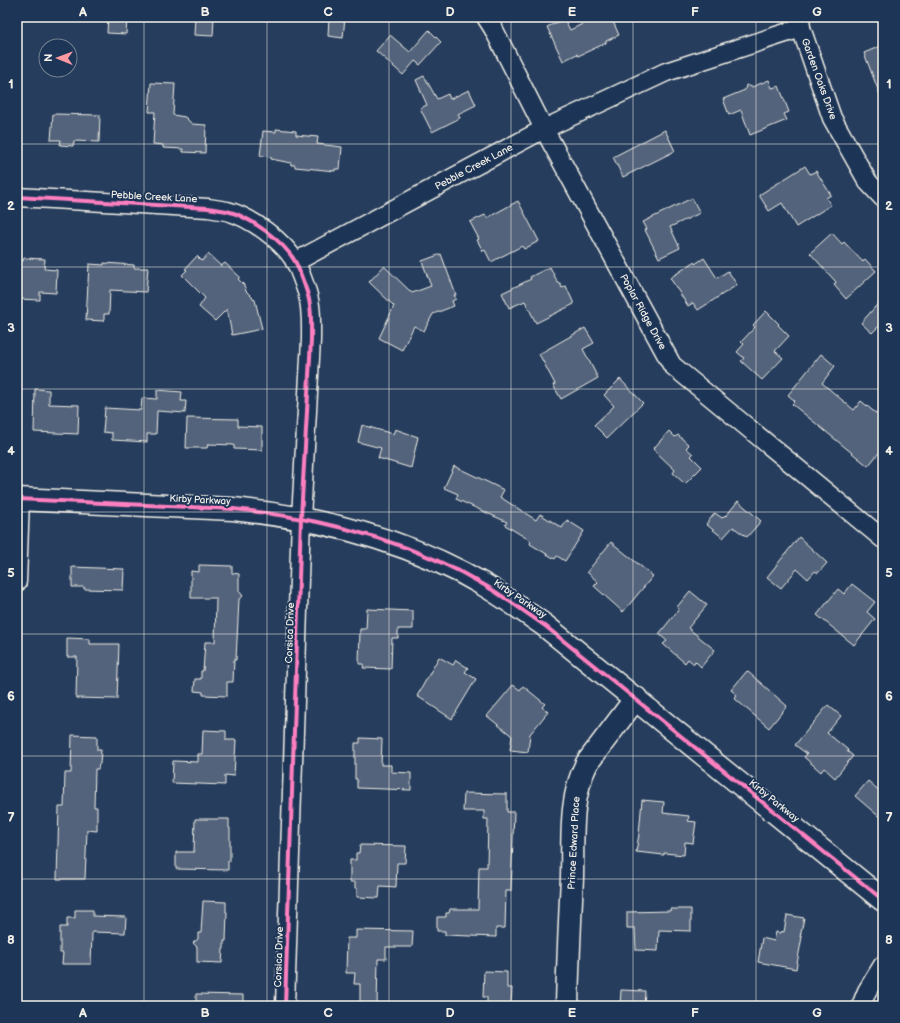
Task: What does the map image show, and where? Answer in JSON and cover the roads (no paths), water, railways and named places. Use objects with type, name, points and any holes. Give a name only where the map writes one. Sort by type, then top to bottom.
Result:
[{"type":"main road","name":"Kirby Parkway","points":[[19,499],[233,509],[301,518],[371,535],[406,547],[448,566],[486,586],[544,625],[636,698],[883,900]]},
{"type":"main road","name":"Prince Edward Place","points":[[567,1006],[574,825],[577,788],[587,763],[636,698]]},
{"type":"street","name":"Poplar Ridge Drive","points":[[486,17],[544,129],[672,365],[883,539]]},
{"type":"street","name":"Pebble Creek Lane","points":[[17,197],[194,207],[227,211],[263,229],[280,242],[295,262],[544,129],[666,72],[801,22]]},
{"type":"street","name":"Garden Oaks Drive","points":[[801,22],[832,118],[868,182],[883,198]]},
{"type":"street","name":"Corsica Drive","points":[[285,1006],[301,518],[311,340],[311,316],[307,293],[295,262]]},
{"type":"street","points":[[17,582],[19,499]]},
{"type":"street","points":[[861,1006],[867,991],[883,965]]}]
